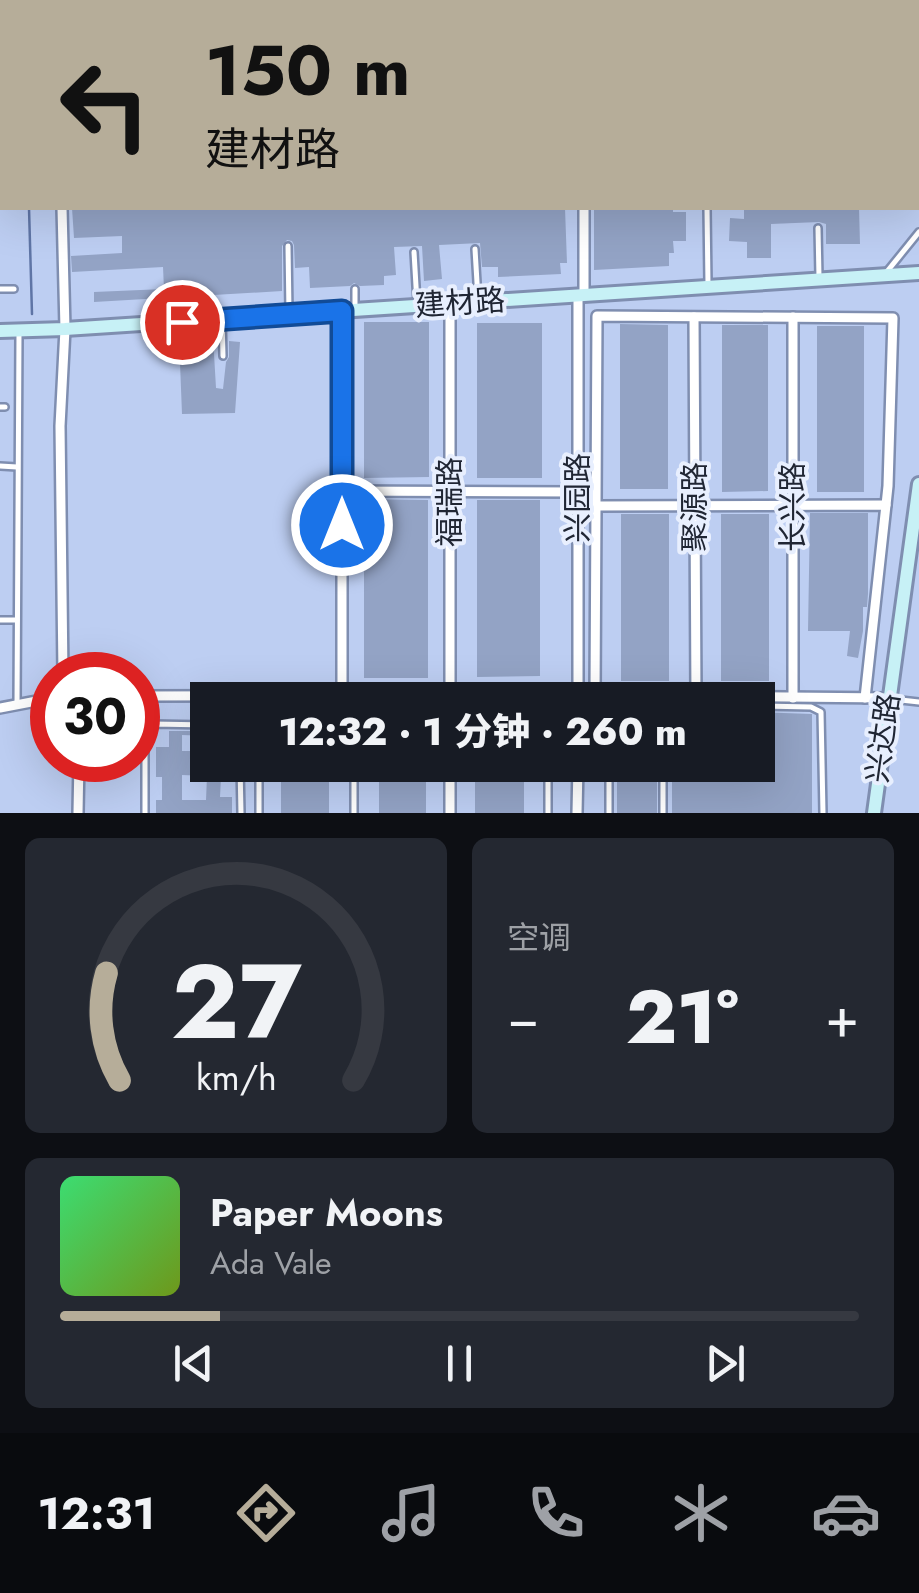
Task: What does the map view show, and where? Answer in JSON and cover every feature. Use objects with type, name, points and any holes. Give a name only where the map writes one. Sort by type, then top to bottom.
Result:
[{"type":"street","points":[[62,210],[64,652]]},
{"type":"street","name":"兴园路","points":[[578,682],[584,210]]},
{"type":"street","name":"建材路","points":[[0,331],[919,274]]},
{"type":"street","name":"福瑞路","points":[[450,304],[450,682]]},
{"type":"street","points":[[342,682],[342,491],[349,311]]},
{"type":"street","points":[[595,682],[597,316],[893,318],[888,486],[865,698]]},
{"type":"street","name":"聚源路","points":[[694,316],[696,682]]},
{"type":"street","name":"长兴路","points":[[793,317],[793,698]]},
{"type":"street","name":"兴达路","points":[[874,813],[919,484]]},
{"type":"street","points":[[342,491],[578,492]]},
{"type":"street","points":[[596,506],[886,505]]},
{"type":"street","points":[[160,696],[190,697]]},
{"type":"street","points":[[775,698],[889,698]]},
{"type":"street","points":[[0,708],[30,702]]},
{"type":"street","points":[[78,813],[79,782]]},
{"type":"street","points":[[450,782],[450,813]]},
{"type":"street","points":[[578,782],[578,813]]},
{"type":"lane","points":[[706,210],[708,287]]},
{"type":"lane","points":[[818,228],[819,280]]},
{"type":"lane","points":[[883,276],[919,232]]},
{"type":"lane","points":[[288,246],[290,314]]},
{"type":"lane","points":[[476,249],[478,302]]},
{"type":"lane","points":[[414,252],[417,306]]},
{"type":"lane","points":[[0,289],[14,288]]},
{"type":"lane","points":[[349,311],[355,289]]},
{"type":"lane","points":[[222,319],[223,356]]},
{"type":"lane","points":[[17,705],[18,330]]},
{"type":"lane","points":[[0,466],[17,466]]},
{"type":"lane","points":[[0,620],[17,620]]},
{"type":"lane","points":[[889,698],[919,702]]},
{"type":"lane","points":[[775,706],[811,707],[821,712],[823,813]]},
{"type":"lane","points":[[145,813],[148,727],[190,724]]},
{"type":"lane","points":[[240,782],[241,813]]},
{"type":"lane","points":[[259,782],[259,813]]},
{"type":"lane","points":[[354,782],[354,813]]},
{"type":"lane","points":[[548,782],[548,813]]},
{"type":"lane","points":[[608,782],[609,813]]},
{"type":"lane","points":[[663,782],[663,813]]},
{"type":"building","points":[[72,210],[565,210],[567,263],[560,263],[561,274],[498,277],[498,267],[482,267],[480,243],[439,245],[442,279],[424,281],[422,246],[394,247],[396,275],[384,276],[384,285],[354,283],[310,288],[309,267],[295,268],[294,245],[287,240],[282,246],[282,291],[94,302],[94,292],[164,289],[163,267],[72,272],[71,256],[122,253],[122,236],[74,238]]},
{"type":"building","points":[[594,210],[686,212],[686,241],[673,241],[669,266],[594,270]]},
{"type":"building","points":[[744,210],[859,210],[860,244],[826,244],[826,224],[819,222],[771,224],[771,258],[747,258],[747,242],[729,241],[730,218],[744,219]]},
{"type":"building","points":[[364,322],[429,322],[429,477],[364,478]]},
{"type":"building","points":[[477,323],[542,323],[542,478],[477,478]]},
{"type":"building","points":[[620,324],[668,325],[668,489],[620,489]]},
{"type":"building","points":[[722,325],[768,325],[768,491],[722,492]]},
{"type":"building","points":[[817,326],[864,326],[864,492],[817,492]]},
{"type":"building","points":[[213,337],[216,388],[223,389],[229,341],[240,342],[235,413],[182,414],[180,363],[190,362],[189,338]]},
{"type":"building","points":[[364,499],[428,500],[428,678],[364,678]]},
{"type":"building","points":[[477,500],[540,500],[540,676],[477,677]]},
{"type":"building","points":[[810,513],[868,513],[868,594],[858,658],[847,656],[850,631],[808,631]]},
{"type":"building","points":[[621,514],[669,514],[669,681],[621,681]]},
{"type":"building","points":[[721,514],[769,514],[769,681],[721,681]]},
{"type":"building","points":[[775,713],[812,714],[812,813],[672,813],[672,782],[775,782]]},
{"type":"building","points":[[169,731],[190,731],[190,735],[182,735],[182,751],[190,751],[190,775],[182,775],[182,800],[206,800],[207,782],[221,782],[220,797],[232,797],[232,813],[156,813],[156,800],[162,800],[160,747],[169,747]]},
{"type":"building","points":[[281,782],[329,782],[329,813],[281,813]]},
{"type":"building","points":[[379,782],[426,782],[426,813],[379,813]]},
{"type":"building","points":[[475,782],[524,782],[524,813],[475,813]]},
{"type":"building","points":[[617,782],[657,782],[657,813],[617,813]]},
{"type":"waterway","points":[[29,210],[32,314]]},
{"type":"route","points":[[182,322],[342,311],[342,525]]}]
